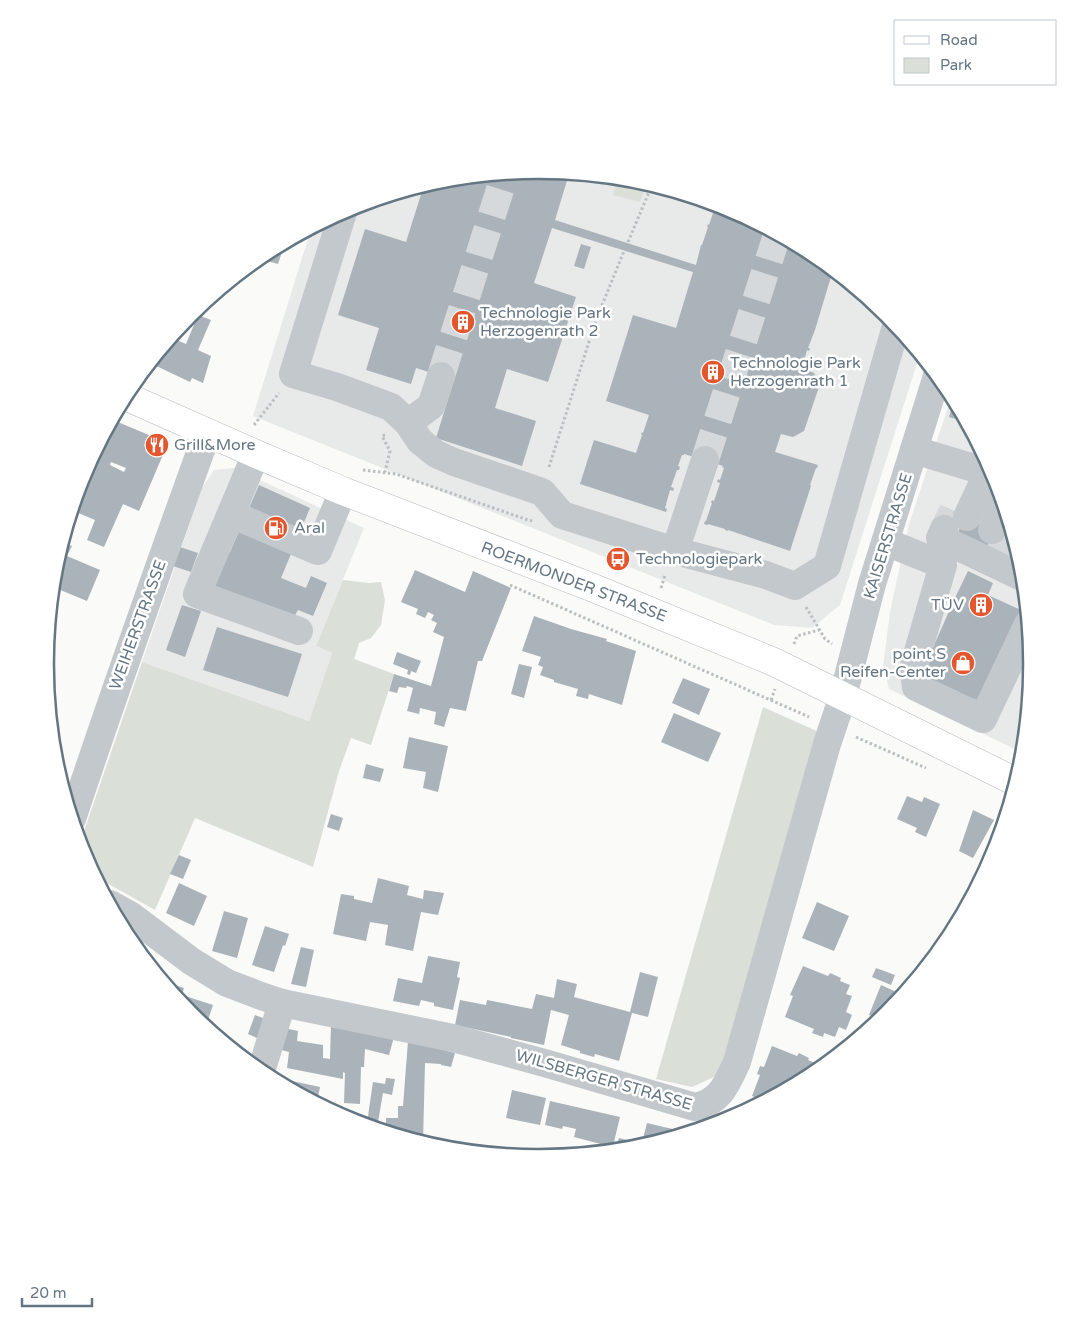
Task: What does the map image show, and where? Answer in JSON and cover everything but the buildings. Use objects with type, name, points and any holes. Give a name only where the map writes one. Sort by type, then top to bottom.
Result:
[{"type":"main road","name":"ROERMONDER STRASSE","points":[[132,399],[208,433],[253,439],[651,612],[774,662],[1009,779]]},
{"type":"street","points":[[340,222],[294,374],[391,406],[408,423],[420,441],[436,454],[542,492],[562,515],[795,586],[827,566],[894,334]]},
{"type":"street","points":[[408,423],[431,406],[441,376]]},
{"type":"street","name":"KAISERSTRASSE","points":[[843,696],[872,584],[934,385]]},
{"type":"street","name":"WEIHERSTRASSE","points":[[76,808],[103,724],[208,433]]},
{"type":"street","points":[[253,439],[231,514],[197,594],[299,631]]},
{"type":"street","points":[[914,450],[982,470]]},
{"type":"street","points":[[675,551],[705,460]]},
{"type":"street","points":[[984,473],[955,528],[1001,553],[1003,524]]},
{"type":"street","points":[[231,514],[318,551],[350,480]]},
{"type":"street","points":[[886,542],[943,565],[913,669],[916,688],[983,719],[1022,636]]},
{"type":"street","name":"WILSBERGER STRASSE","points":[[714,1115],[737,1062],[832,727],[843,696]]},
{"type":"street","name":"WILSBERGER STRASSE","points":[[122,910],[227,983],[261,996],[282,1003],[453,1038],[695,1107],[706,1105],[714,1115]]},
{"type":"street","points":[[264,1063],[282,1003]]},
{"type":"path","points":[[628,242],[649,193]]},
{"type":"path","points":[[542,492],[596,320],[624,251]]},
{"type":"path","points":[[253,439],[294,374]]},
{"type":"path","points":[[350,480],[396,474],[528,520],[542,522],[562,515]]},
{"type":"path","points":[[651,612],[675,551]]},
{"type":"path","points":[[508,584],[931,771]]},
{"type":"path","points":[[795,586],[825,638]]},
{"type":"shaded area","points":[[507,180],[570,180],[602,183],[664,196],[724,216],[781,244],[834,279],[881,321],[917,362],[840,605],[812,628],[774,625],[253,416],[308,237],[353,216],[413,196],[475,183]]},
{"type":"shaded area","points":[[948,406],[986,478],[998,508],[1014,569],[1022,632],[1023,664],[1022,696],[1015,749],[889,689],[883,666],[890,612],[909,524]]},
{"type":"shaded area","points":[[234,468],[364,528],[316,646],[332,653],[309,721],[142,662],[202,488],[214,470]]},
{"type":"green space","points":[[616,186],[644,192],[640,202],[613,195]]},
{"type":"green space","points":[[343,580],[369,583],[381,582],[385,600],[381,625],[371,638],[359,643],[354,659],[394,674],[371,745],[351,738],[339,771],[313,867],[195,818],[155,910],[107,883],[84,832],[142,662],[309,721],[332,653],[316,646]]},
{"type":"green space","points":[[763,707],[821,733],[730,1056],[714,1077],[692,1087],[656,1079]]},
{"type":"tunnel","points":[[441,376],[503,180]]},
{"type":"tunnel","points":[[705,460],[775,241]]},
{"type":"tunnel","points":[[944,529],[953,511]]},
{"type":"tunnel","points":[[998,555],[1007,538]]},
{"type":"place","name":"Technologie Park Herzogenrath 2","points":[[463,322]]},
{"type":"place","name":"Technologie Park Herzogenrath 1","points":[[713,372]]},
{"type":"place","name":"Grill&More","points":[[157,445]]},
{"type":"place","name":"Aral","points":[[276,528]]},
{"type":"place","name":"Technologiepark","points":[[618,559]]},
{"type":"place","name":"TÜV","points":[[981,605]]},
{"type":"place","name":"point S Reifen-Center","points":[[963,663]]}]
